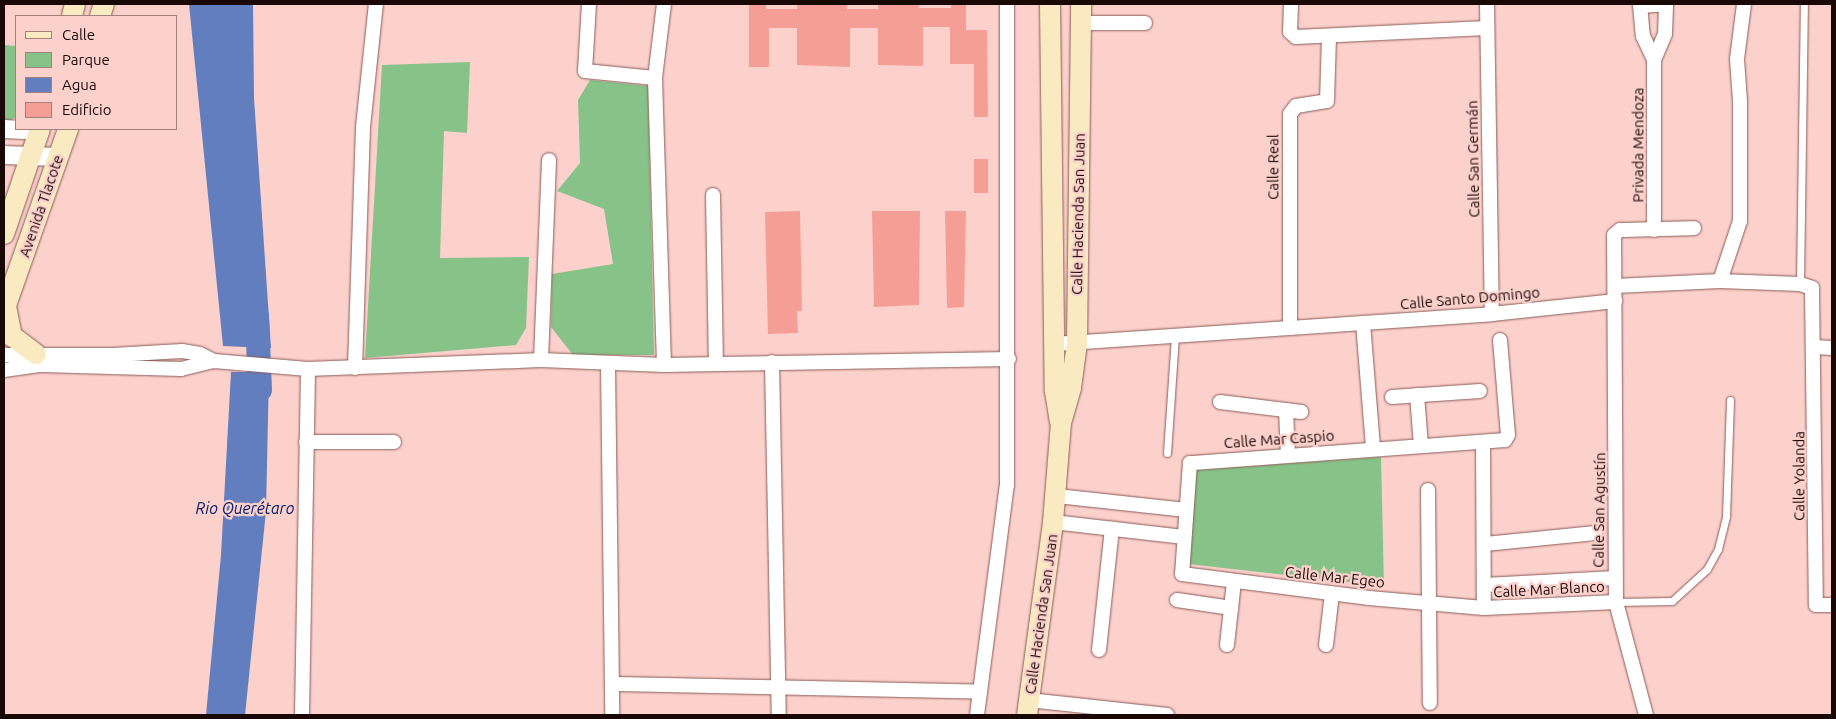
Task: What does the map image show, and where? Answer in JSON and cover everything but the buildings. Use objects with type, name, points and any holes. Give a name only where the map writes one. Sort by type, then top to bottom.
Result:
[{"type":"main road","name":"Calle Hacienda San Juan","points":[[1050,4],[1054,344],[1056,406],[1060,423]]},
{"type":"main road","name":"Calle Hacienda San Juan","points":[[1028,708],[1054,522],[1060,423],[1071,388],[1077,343],[1081,14]]},
{"type":"main road","points":[[40,130],[66,133]]},
{"type":"main road","name":"Avenida Tlacote","points":[[4,234],[40,130]]},
{"type":"main road","name":"Avenida Tlacote","points":[[5,309],[66,133]]},
{"type":"main road","points":[[5,309],[8,338],[36,354]]},
{"type":"street","points":[[355,368],[363,127],[376,4]]},
{"type":"street","points":[[589,4],[585,71],[655,78]]},
{"type":"street","points":[[664,4],[655,78],[664,365]]},
{"type":"street","points":[[977,715],[1007,485],[1009,359],[1007,4]]},
{"type":"street","points":[[1291,4],[1291,35],[1329,36],[1487,28]]},
{"type":"street","name":"Calle San Germán","points":[[1487,4],[1492,314]]},
{"type":"street","points":[[1640,5],[1666,4]]},
{"type":"street","name":"Privada Mendoza","points":[[1654,230],[1654,60],[1665,34],[1666,4]]},
{"type":"street","points":[[1720,281],[1740,221],[1740,101],[1737,59],[1744,4]]},
{"type":"street","name":"Privada Mendoza","points":[[1640,5],[1643,36],[1654,60]]},
{"type":"street","points":[[1081,14],[1145,23]]},
{"type":"street","name":"Calle Real","points":[[1290,328],[1290,114],[1296,106],[1327,101],[1329,36]]},
{"type":"street","points":[[4,155],[58,157]]},
{"type":"street","points":[[541,360],[549,160]]},
{"type":"street","points":[[713,195],[716,364]]},
{"type":"street","points":[[1615,301],[1614,233],[1694,228]]},
{"type":"street","points":[[1615,286],[1720,281],[1807,285],[1814,294],[1814,347],[1832,348]]},
{"type":"street","name":"Calle Santo Domingo","points":[[1054,344],[1492,314],[1615,301]]},
{"type":"street","name":"Calle San Agustín","points":[[1615,301],[1614,578],[1616,602],[1646,715]]},
{"type":"street","points":[[1363,323],[1373,448]]},
{"type":"street","name":"Calle Mar Caspio","points":[[1182,574],[1190,463],[1373,448],[1505,440],[1508,435],[1500,340]]},
{"type":"street","name":"Calle Yolanda","points":[[1814,347],[1816,605],[1832,605]]},
{"type":"street","points":[[4,355],[113,356],[182,351],[200,360],[308,369],[541,360],[664,365],[1009,359]]},
{"type":"street","points":[[4,370],[40,365],[181,369],[200,360]]},
{"type":"street","points":[[772,362],[779,715]]},
{"type":"street","points":[[608,364],[612,715]]},
{"type":"street","points":[[302,715],[308,369]]},
{"type":"street","points":[[1392,397],[1480,391]]},
{"type":"street","points":[[1417,395],[1421,446]]},
{"type":"street","points":[[1220,402],[1301,412]]},
{"type":"street","points":[[1286,410],[1288,455]]},
{"type":"street","points":[[306,442],[394,442]]},
{"type":"street","points":[[1483,442],[1484,608]]},
{"type":"street","points":[[1428,490],[1430,703]]},
{"type":"street","points":[[1056,496],[1186,510]]},
{"type":"street","points":[[1054,522],[1184,537]]},
{"type":"street","points":[[1099,650],[1112,529]]},
{"type":"street","points":[[1485,544],[1595,532]]},
{"type":"street","name":"Calle Mar Egeo","points":[[1182,574],[1234,582],[1484,608]]},
{"type":"street","name":"Calle Mar Blanco","points":[[1485,585],[1614,578]]},
{"type":"street","points":[[1227,645],[1234,582]]},
{"type":"street","points":[[1326,646],[1332,593]]},
{"type":"street","points":[[1177,600],[1231,608]]},
{"type":"street","name":"Calle Mar Blanco","points":[[1484,608],[1616,602]]},
{"type":"street","points":[[612,684],[980,692]]},
{"type":"street","points":[[1028,708],[1167,715]]},
{"type":"lane","points":[[1800,284],[1804,4]]},
{"type":"lane","points":[[1167,453],[1175,336]]},
{"type":"lane","points":[[1616,602],[1672,601],[1696,583],[1715,556],[1726,516],[1730,400]]},
{"type":"green space","points":[[4,45],[15,46],[15,118],[4,121]]},
{"type":"green space","points":[[470,62],[467,133],[444,131],[440,258],[529,257],[526,328],[516,345],[365,358],[382,65]]},
{"type":"green space","points":[[590,80],[648,86],[654,355],[573,355],[551,327],[552,274],[613,264],[604,209],[557,191],[580,163],[578,100]]},
{"type":"green space","points":[[1381,457],[1384,586],[1188,564],[1196,470]]},
{"type":"water","points":[[189,4],[253,4],[254,98],[271,348],[223,346]]},
{"type":"water","name":"Rio Querétaro","points":[[231,372],[269,372],[266,511],[245,715],[206,715],[221,555]]},
{"type":"waterway","points":[[257,316],[260,390]]}]
